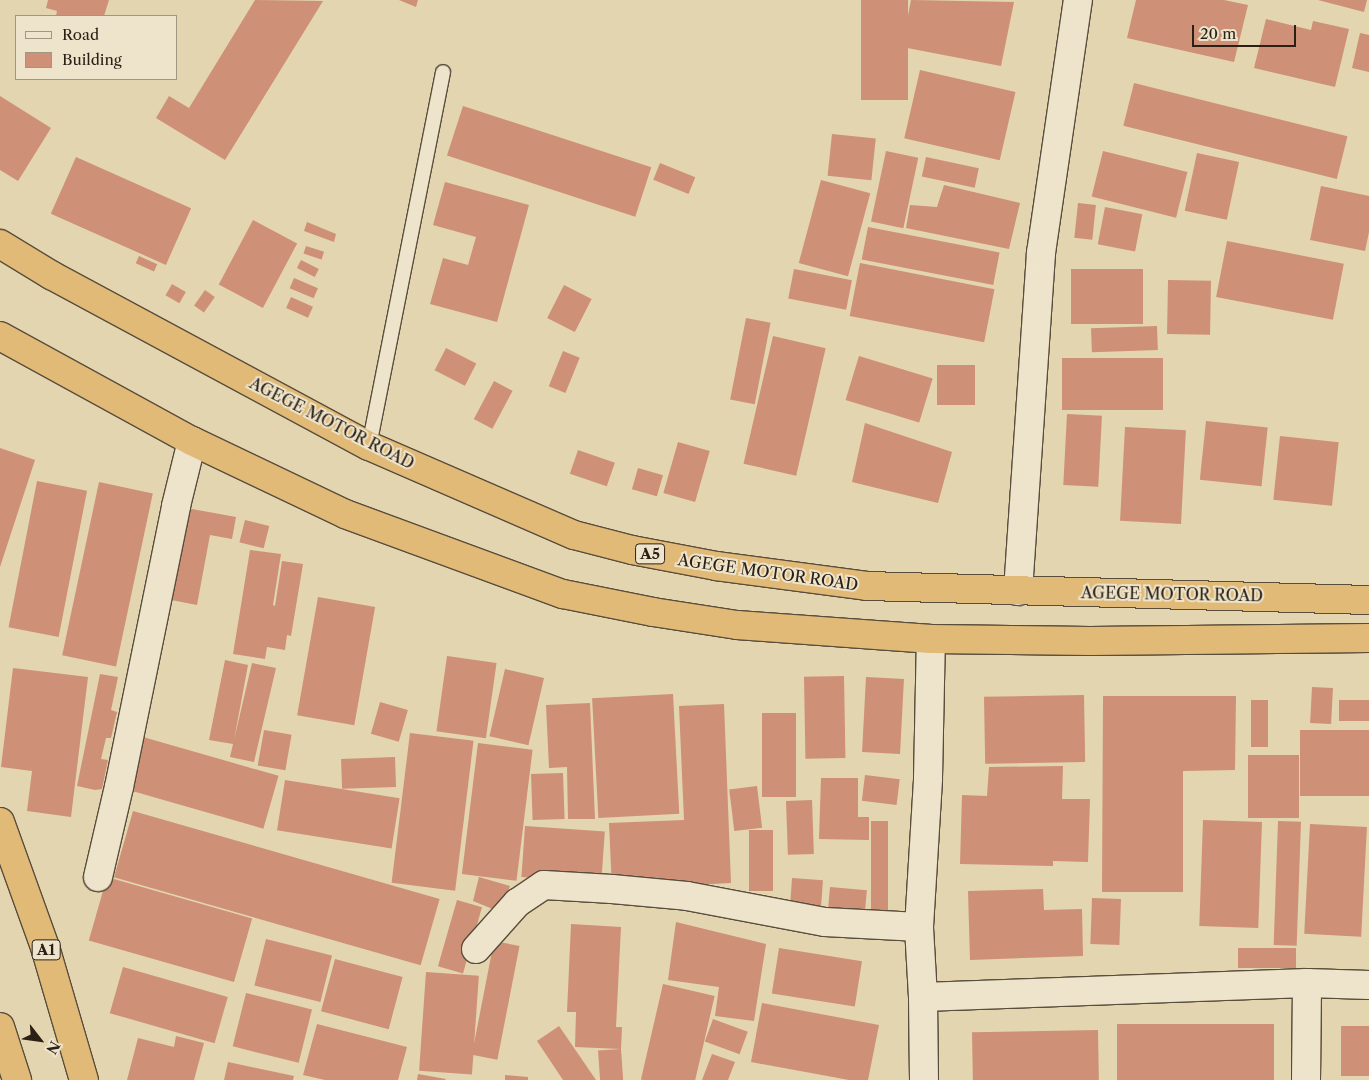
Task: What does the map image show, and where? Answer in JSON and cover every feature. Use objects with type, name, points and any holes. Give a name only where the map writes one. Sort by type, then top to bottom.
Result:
[{"type":"highway","name":"AGEGE MOTOR ROAD","points":[[0,244],[51,275],[369,446],[574,535],[632,550],[716,566],[867,586],[1369,600]]},
{"type":"highway","points":[[0,336],[192,441],[345,514],[563,594],[653,612],[737,624],[931,639],[1090,641],[1369,638]]},
{"type":"highway","name":"A1","points":[[0,822],[45,947],[84,1080]]},
{"type":"highway","points":[[0,1027],[17,1080]]},
{"type":"street","points":[[1018,590],[1042,253],[1078,0]]},
{"type":"street","points":[[98,877],[119,787],[174,515],[192,441]]},
{"type":"street","points":[[924,1080],[923,997],[919,927],[928,778],[931,639]]},
{"type":"street","points":[[476,949],[517,904],[544,885],[612,888],[687,896],[825,922],[919,927]]},
{"type":"street","points":[[923,997],[1307,983],[1369,985]]},
{"type":"street","points":[[1306,1080],[1307,983]]},
{"type":"lane","points":[[369,446],[443,72]]},
{"type":"building","points":[[48,0],[109,0],[104,15],[56,15],[57,11],[46,8]]},
{"type":"building","points":[[255,0],[323,1],[225,160],[156,118],[169,96],[189,108]]},
{"type":"building","points":[[399,0],[418,0],[416,7]]},
{"type":"building","points":[[861,0],[908,0],[908,100],[861,100]]},
{"type":"building","points":[[911,0],[1014,2],[1001,66],[902,47]]},
{"type":"building","points":[[1136,0],[1224,0],[1248,5],[1234,62],[1127,38]]},
{"type":"building","points":[[1318,0],[1367,0],[1364,12]]},
{"type":"building","points":[[1266,19],[1311,30],[1313,21],[1349,29],[1335,87],[1254,68]]},
{"type":"building","points":[[1360,33],[1369,35],[1369,72],[1352,68]]},
{"type":"building","points":[[920,70],[1015,92],[1000,160],[904,138]]},
{"type":"building","points":[[1134,83],[1347,136],[1337,179],[1123,126]]},
{"type":"building","points":[[0,96],[51,128],[18,181],[0,170]]},
{"type":"building","points":[[463,106],[651,167],[635,217],[447,155]]},
{"type":"building","points":[[832,134],[876,139],[871,180],[828,176]]},
{"type":"building","points":[[886,151],[918,158],[903,228],[871,221]]},
{"type":"building","points":[[1103,151],[1187,172],[1176,218],[1092,197]]},
{"type":"building","points":[[1197,153],[1239,162],[1227,220],[1185,211]]},
{"type":"building","points":[[76,157],[191,208],[166,265],[51,214]]},
{"type":"building","points":[[926,157],[979,168],[975,188],[922,177]]},
{"type":"building","points":[[660,163],[695,177],[688,194],[653,180]]},
{"type":"building","points":[[821,180],[870,193],[848,276],[799,263]]},
{"type":"building","points":[[445,182],[529,205],[497,322],[430,304],[443,258],[468,265],[476,237],[433,225]]},
{"type":"building","points":[[944,185],[1020,203],[1009,249],[906,228],[910,205],[937,207]]},
{"type":"building","points":[[1321,186],[1369,196],[1369,232],[1365,251],[1310,240]]},
{"type":"building","points":[[1078,203],[1096,205],[1092,240],[1074,238]]},
{"type":"building","points":[[1105,207],[1142,214],[1135,252],[1098,244]]},
{"type":"building","points":[[253,220],[297,243],[263,308],[219,284]]},
{"type":"building","points":[[307,222],[336,234],[334,242],[304,231]]},
{"type":"building","points":[[868,227],[1000,253],[993,285],[862,259]]},
{"type":"building","points":[[1227,241],[1344,264],[1333,320],[1216,297]]},
{"type":"building","points":[[306,246],[324,252],[322,259],[304,254]]},
{"type":"building","points":[[139,256],[157,264],[154,271],[136,263]]},
{"type":"building","points":[[301,260],[319,269],[315,277],[297,268]]},
{"type":"building","points":[[860,263],[994,289],[984,342],[850,316]]},
{"type":"building","points":[[794,269],[852,280],[846,310],[788,298]]},
{"type":"building","points":[[1071,269],[1143,269],[1143,324],[1071,324]]},
{"type":"building","points":[[294,278],[318,288],[314,298],[290,288]]},
{"type":"building","points":[[1168,280],[1211,281],[1210,335],[1167,334]]},
{"type":"building","points":[[172,284],[186,292],[179,303],[166,295]]},
{"type":"building","points":[[564,285],[592,299],[575,332],[547,318]]},
{"type":"building","points":[[205,290],[215,297],[204,312],[194,306]]},
{"type":"building","points":[[291,297],[313,307],[308,318],[286,308]]},
{"type":"building","points":[[746,318],[771,323],[755,404],[730,399]]},
{"type":"building","points":[[1157,326],[1158,350],[1092,352],[1091,328]]},
{"type":"building","points":[[773,336],[826,348],[796,476],[744,464]]},
{"type":"building","points":[[446,348],[476,363],[465,386],[435,370]]},
{"type":"building","points":[[563,351],[580,358],[565,393],[549,386]]},
{"type":"building","points":[[859,356],[933,379],[919,423],[846,400]]},
{"type":"building","points":[[1062,358],[1163,358],[1163,410],[1062,410]]},
{"type":"building","points":[[937,365],[975,365],[975,405],[937,405]]},
{"type":"building","points":[[494,381],[513,391],[492,429],[474,419]]},
{"type":"building","points":[[1067,414],[1102,416],[1098,487],[1063,485]]},
{"type":"building","points":[[1206,421],[1268,427],[1261,486],[1200,480]]},
{"type":"building","points":[[865,423],[952,452],[938,503],[852,482]]},
{"type":"building","points":[[1125,427],[1186,430],[1181,524],[1120,521]]},
{"type":"building","points":[[1280,436],[1339,442],[1332,506],[1273,500]]},
{"type":"building","points":[[678,442],[710,451],[695,502],[663,493]]},
{"type":"building","points":[[0,448],[35,460],[0,567]]},
{"type":"building","points":[[578,450],[615,463],[607,486],[570,474]]},
{"type":"building","points":[[638,468],[663,475],[657,496],[632,489]]},
{"type":"building","points":[[37,481],[87,491],[59,637],[9,627]]},
{"type":"building","points":[[99,482],[153,493],[116,667],[62,655]]},
{"type":"building","points":[[181,507],[236,517],[232,539],[210,535],[197,605],[166,599]]},
{"type":"building","points":[[245,520],[269,526],[264,548],[239,542]]},
{"type":"building","points":[[250,550],[281,554],[273,605],[275,606],[282,561],[303,564],[291,636],[287,635],[285,650],[267,647],[265,659],[233,654]]},
{"type":"building","points":[[318,597],[375,607],[354,725],[297,715]]},
{"type":"building","points":[[447,656],[497,663],[486,738],[436,731]]},
{"type":"building","points":[[225,660],[248,665],[234,740],[252,663],[276,668],[254,762],[230,757],[233,744],[209,740]]},
{"type":"building","points":[[13,668],[88,677],[71,817],[27,811],[32,771],[1,767]]},
{"type":"building","points":[[505,669],[544,678],[528,745],[489,736]]},
{"type":"building","points":[[100,674],[118,677],[111,710],[117,712],[111,738],[106,738],[101,759],[108,760],[102,789],[95,790],[77,786]]},
{"type":"building","points":[[844,676],[845,758],[805,759],[804,677]]},
{"type":"building","points":[[866,677],[904,679],[900,754],[862,752]]},
{"type":"building","points":[[1312,687],[1333,688],[1331,724],[1310,723]]},
{"type":"building","points":[[673,694],[679,814],[598,818],[592,698]]},
{"type":"building","points":[[1084,695],[1085,762],[985,764],[984,697]]},
{"type":"building","points":[[1103,696],[1236,696],[1235,770],[1183,771],[1183,892],[1102,892]]},
{"type":"building","points":[[1251,700],[1268,700],[1268,747],[1251,747]]},
{"type":"building","points":[[1339,700],[1369,700],[1369,721],[1339,721]]},
{"type":"building","points":[[380,702],[408,710],[399,742],[371,734]]},
{"type":"building","points":[[590,703],[595,819],[568,819],[567,767],[549,768],[546,705]]},
{"type":"building","points":[[724,704],[731,883],[612,889],[609,823],[684,820],[679,706]]},
{"type":"building","points":[[762,713],[796,713],[796,797],[762,797]]},
{"type":"building","points":[[264,730],[292,735],[285,770],[258,765]]},
{"type":"building","points":[[1300,730],[1369,730],[1369,796],[1300,796]]},
{"type":"building","points":[[410,733],[474,741],[455,891],[392,883]]},
{"type":"building","points":[[143,737],[279,776],[263,829],[128,790]]},
{"type":"building","points":[[478,743],[533,750],[517,881],[462,874]]},
{"type":"building","points":[[1248,755],[1299,755],[1299,818],[1248,818]]},
{"type":"building","points":[[395,757],[396,787],[342,789],[341,759]]},
{"type":"building","points":[[1063,766],[1062,799],[1090,799],[1088,862],[1053,861],[1053,866],[960,864],[962,795],[987,796],[989,767]]},
{"type":"building","points":[[563,773],[565,819],[533,820],[531,774]]},
{"type":"building","points":[[865,775],[900,779],[897,805],[862,801]]},
{"type":"building","points":[[821,778],[858,778],[858,817],[869,817],[869,840],[819,839]]},
{"type":"building","points":[[285,780],[400,798],[392,849],[277,830]]},
{"type":"building","points":[[757,786],[762,828],[734,831],[729,789]]},
{"type":"building","points":[[812,800],[814,854],[788,855],[786,801]]},
{"type":"building","points":[[133,811],[440,899],[421,965],[114,877]]},
{"type":"building","points":[[1203,820],[1262,822],[1258,928],[1199,926]]},
{"type":"building","points":[[871,821],[888,821],[888,924],[871,924]]},
{"type":"building","points":[[1278,821],[1301,822],[1297,946],[1274,945]]},
{"type":"building","points":[[1310,824],[1367,827],[1361,937],[1304,934]]},
{"type":"building","points":[[525,826],[605,832],[601,882],[521,877]]},
{"type":"building","points":[[749,830],[773,830],[773,891],[749,891]]},
{"type":"building","points":[[107,877],[252,919],[234,982],[89,940]]},
{"type":"building","points":[[479,877],[510,886],[500,912],[473,901]]},
{"type":"building","points":[[792,878],[823,880],[820,916],[789,914]]},
{"type":"building","points":[[830,887],[867,890],[864,921],[827,918]]},
{"type":"building","points":[[1043,889],[1044,910],[1082,909],[1083,956],[970,960],[968,891]]},
{"type":"building","points":[[1092,898],[1121,899],[1119,945],[1090,944]]},
{"type":"building","points":[[457,900],[482,907],[463,973],[438,966]]},
{"type":"building","points":[[676,922],[766,944],[754,1021],[715,1016],[719,987],[668,980]]},
{"type":"building","points":[[571,924],[621,927],[616,1027],[622,1027],[621,1049],[575,1047],[576,1012],[567,1012]]},
{"type":"building","points":[[266,939],[332,955],[320,1002],[254,986]]},
{"type":"building","points":[[494,941],[520,946],[497,1060],[472,1055]]},
{"type":"building","points":[[779,948],[862,961],[855,1007],[772,993]]},
{"type":"building","points":[[1238,948],[1296,948],[1296,968],[1238,968]]},
{"type":"building","points":[[335,959],[403,977],[389,1029],[321,1011]]},
{"type":"building","points":[[123,967],[228,997],[215,1043],[110,1013]]},
{"type":"building","points":[[426,972],[479,976],[472,1074],[419,1071]]},
{"type":"building","points":[[663,984],[715,996],[695,1080],[641,1079]]},
{"type":"building","points":[[246,993],[312,1009],[299,1063],[233,1046]]},
{"type":"building","points":[[762,1003],[879,1025],[868,1080],[849,1080],[751,1062]]},
{"type":"building","points":[[713,1019],[748,1032],[740,1054],[705,1042]]},
{"type":"building","points":[[317,1024],[407,1047],[398,1080],[325,1080],[303,1075]]},
{"type":"building","points":[[1117,1024],[1274,1024],[1274,1080],[1117,1080]]},
{"type":"building","points":[[559,1026],[596,1080],[563,1080],[537,1041]]},
{"type":"building","points":[[1341,1026],[1369,1026],[1369,1076],[1341,1076]]},
{"type":"building","points":[[1098,1030],[1099,1080],[973,1080],[972,1032]]},
{"type":"building","points":[[176,1036],[204,1043],[194,1080],[127,1080],[138,1038],[174,1047]]},
{"type":"building","points":[[621,1049],[623,1080],[600,1080],[598,1051]]},
{"type":"building","points":[[712,1054],[735,1062],[728,1080],[702,1080]]},
{"type":"building","points":[[228,1062],[294,1076],[293,1080],[224,1080]]},
{"type":"building","points":[[418,1074],[446,1079],[417,1080]]},
{"type":"building","points":[[505,1075],[528,1077],[528,1080],[505,1080]]}]
